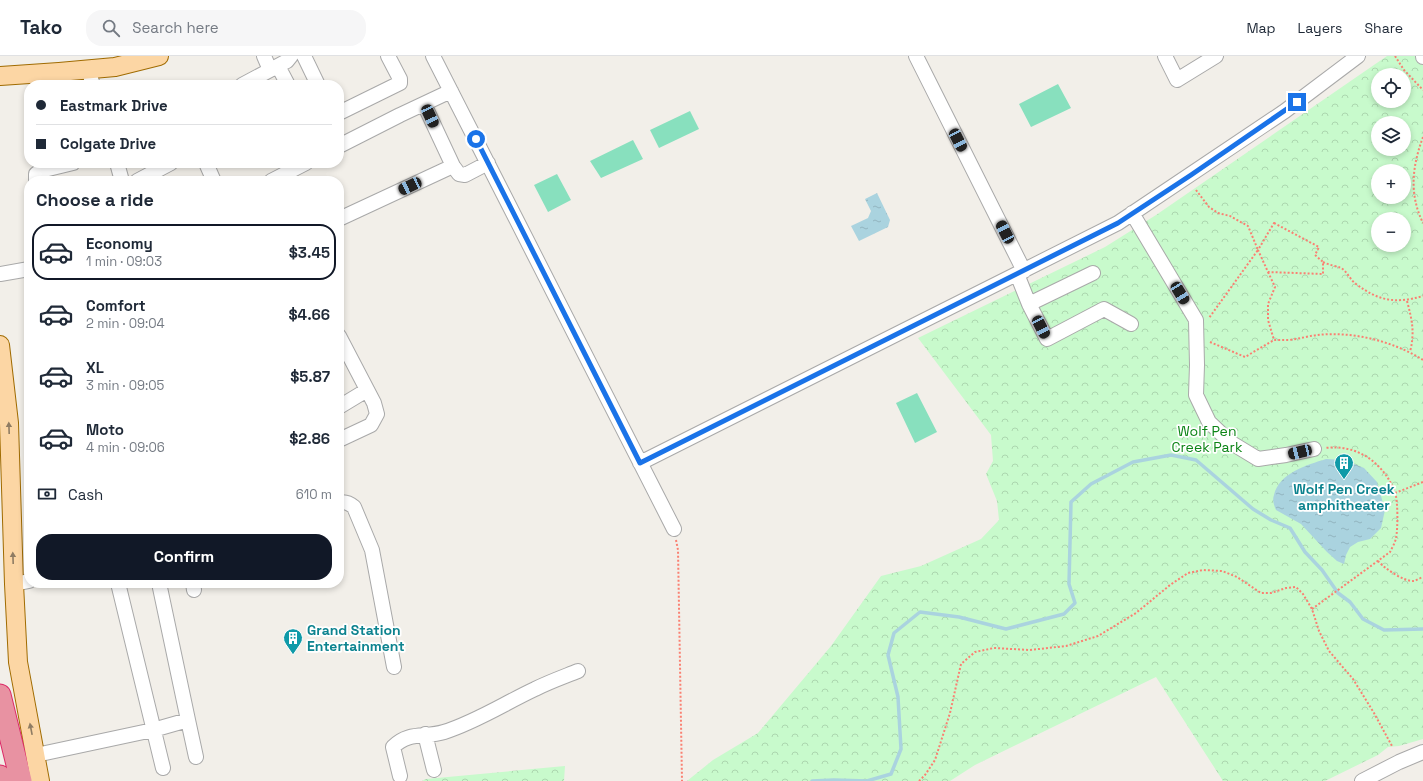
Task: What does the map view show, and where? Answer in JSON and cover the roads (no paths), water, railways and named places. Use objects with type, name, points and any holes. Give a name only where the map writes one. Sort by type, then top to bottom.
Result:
[{"type":"highway","points":[[0,695],[21,781]]},
{"type":"highway","points":[[0,776],[1,781]]},
{"type":"main road","points":[[0,76],[91,77],[115,66],[160,56]]},
{"type":"main road","points":[[0,345],[9,423],[21,582],[18,662],[40,781]]},
{"type":"street","points":[[264,56],[284,80]]},
{"type":"street","points":[[251,80],[287,61],[291,56]]},
{"type":"street","points":[[304,56],[316,80]]},
{"type":"street","points":[[344,111],[400,83],[400,79],[388,56]]},
{"type":"street","points":[[433,56],[674,529]]},
{"type":"street","points":[[916,56],[1020,273],[1029,304],[1047,339],[1104,310],[1131,324]]},
{"type":"street","points":[[1165,56],[1177,80],[1216,56]]},
{"type":"street","points":[[640,463],[1118,223],[1285,111],[1358,56]]},
{"type":"street","points":[[344,144],[451,91]]},
{"type":"street","points":[[424,104],[459,174],[465,175],[488,163]]},
{"type":"street","points":[[344,217],[454,166]]},
{"type":"street","points":[[36,176],[36,174],[40,171],[52,168]]},
{"type":"street","points":[[146,176],[162,168]]},
{"type":"street","points":[[281,176],[296,168]]},
{"type":"street","points":[[1132,213],[1196,320],[1196,395],[1209,422],[1230,442],[1258,459],[1314,449]]},
{"type":"street","points":[[0,274],[24,270]]},
{"type":"street","points":[[1029,304],[1093,273]]},
{"type":"street","points":[[344,346],[374,403],[377,414],[371,425],[344,438]]},
{"type":"street","points":[[344,404],[367,390]]},
{"type":"street","points":[[344,502],[354,507],[372,550],[394,667]]},
{"type":"street","points":[[119,588],[163,768]]},
{"type":"street","points":[[160,588],[196,757]]},
{"type":"street","points":[[400,776],[393,747],[399,740],[415,735],[443,732],[483,716],[535,689],[578,672]]},
{"type":"street","points":[[36,755],[153,730],[188,720]]},
{"type":"street","points":[[425,734],[434,770]]},
{"type":"street","points":[[1362,781],[1383,776],[1423,752]]},
{"type":"water","points":[[877,193],[890,220],[888,227],[859,241],[851,226],[868,218],[871,211],[865,199]]},
{"type":"water","points":[[1326,459],[1345,460],[1364,468],[1377,482],[1385,510],[1381,528],[1370,539],[1358,542],[1350,547],[1344,564],[1337,561],[1327,552],[1301,524],[1276,510],[1273,497],[1277,487],[1288,476],[1303,467]]},
{"type":"waterway","points":[[812,781],[867,781],[891,774],[901,749],[898,697],[888,655],[894,633],[920,612],[959,617],[1006,629],[1064,614],[1075,603],[1069,584],[1071,502],[1091,484],[1133,462],[1171,455],[1196,460],[1253,509],[1271,520],[1290,528],[1305,552],[1322,570],[1338,593],[1350,602],[1363,619],[1384,630],[1423,629]]},
{"type":"place","name":"Wolf Pen Creek amphitheater","points":[[1344,480]]},
{"type":"place","name":"Grand Station Entertainment","points":[[293,655]]},
{"type":"park label","name":"Wolf Pen Creek Park","points":[[1207,440]]}]
